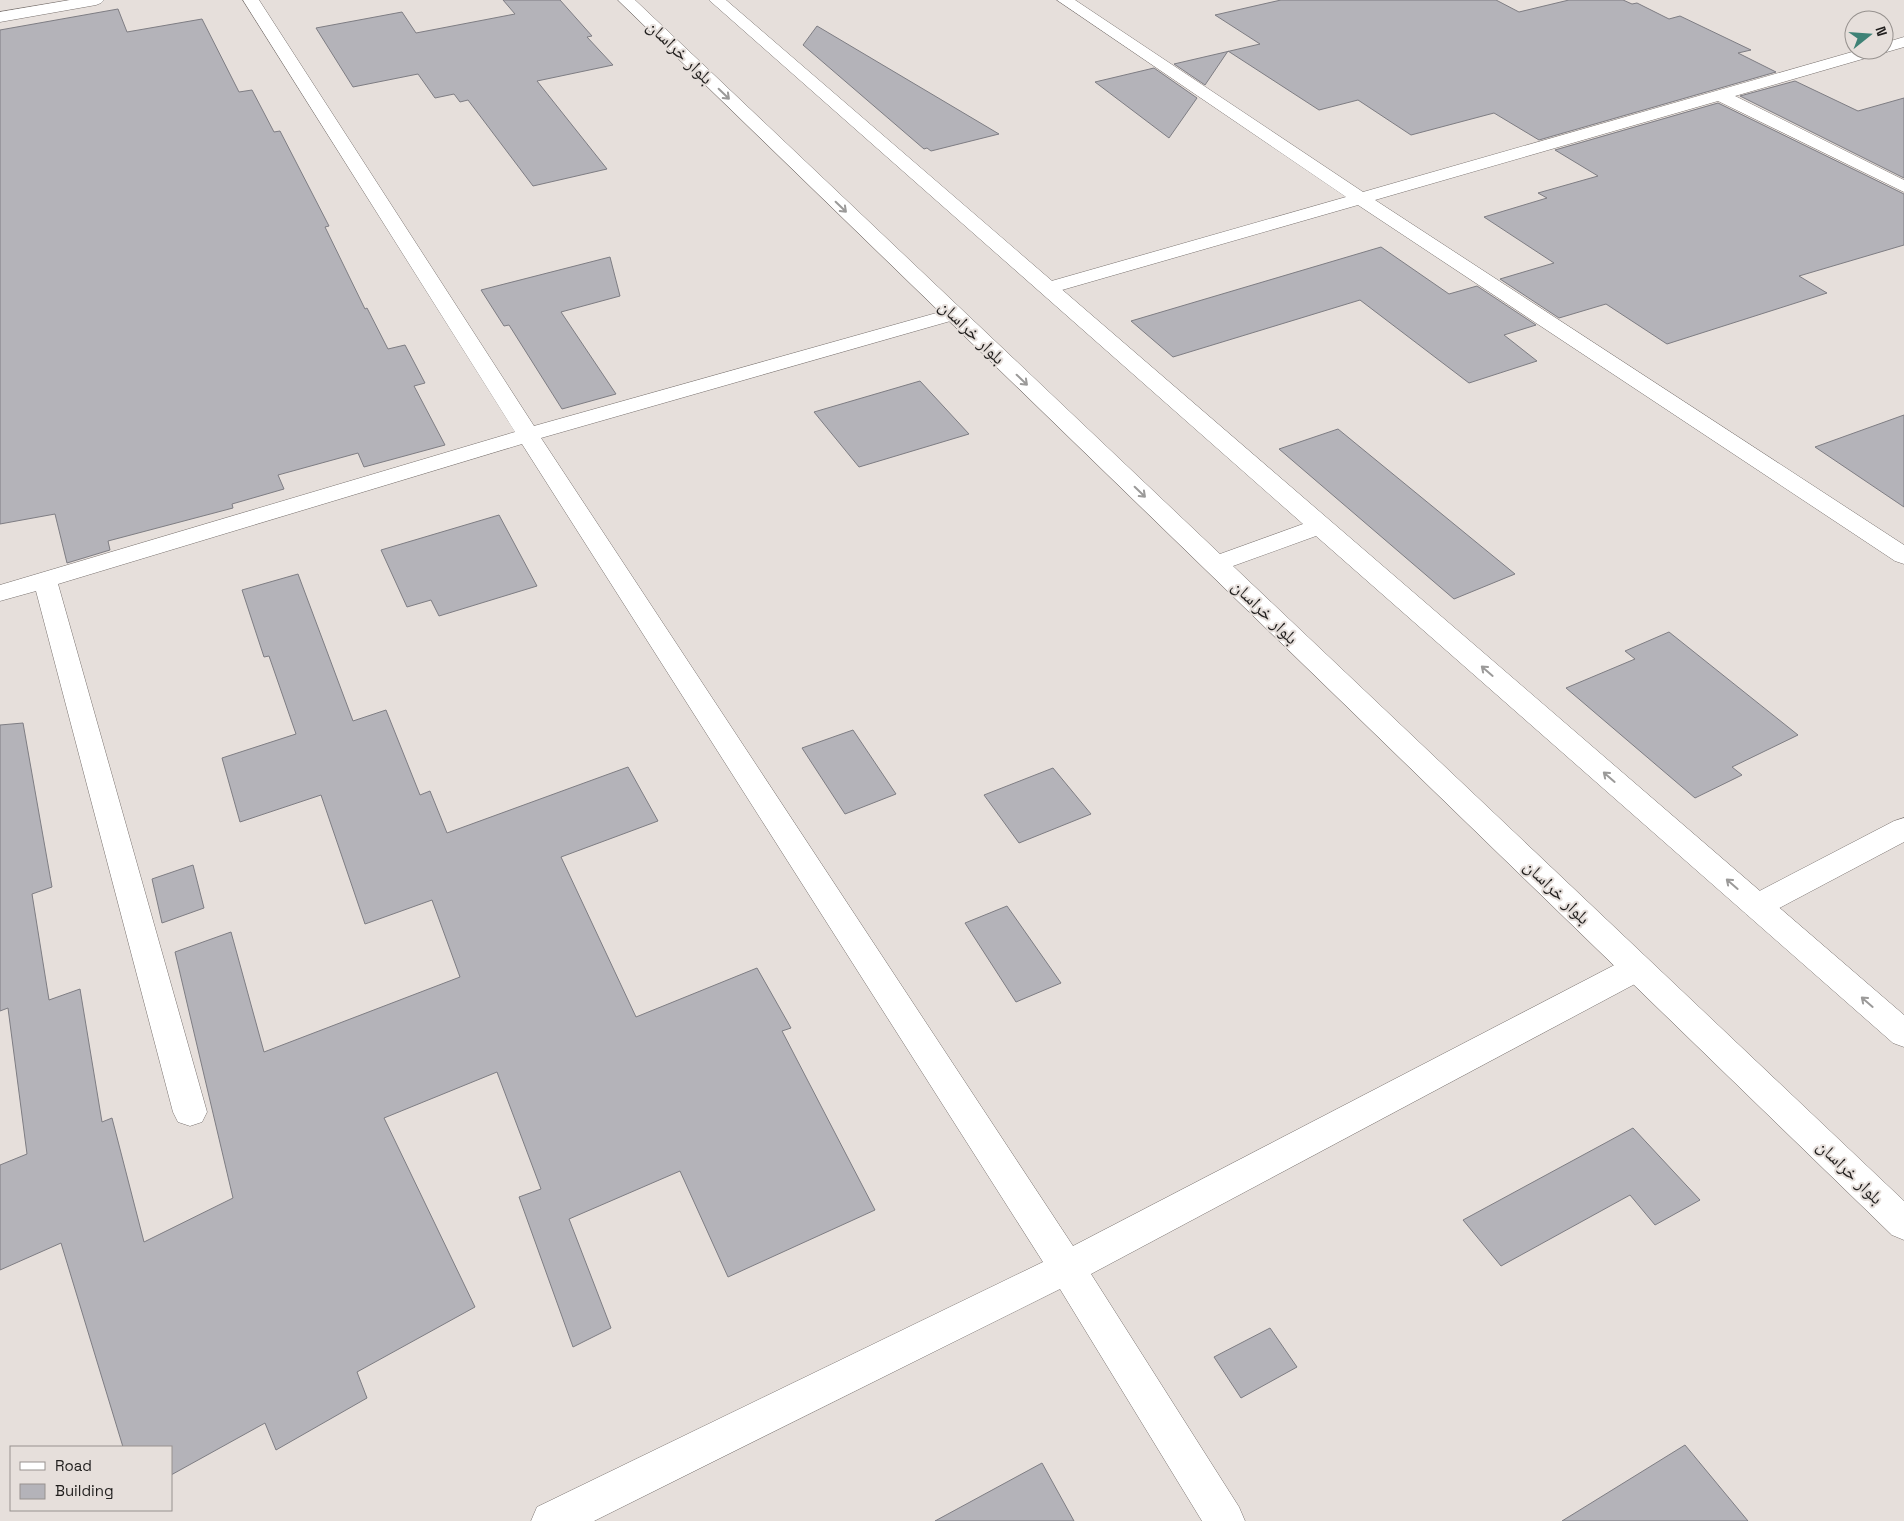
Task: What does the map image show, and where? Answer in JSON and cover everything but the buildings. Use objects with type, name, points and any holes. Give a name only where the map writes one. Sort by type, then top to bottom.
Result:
[{"type":"street","points":[[0,17],[96,0]]},
{"type":"street","points":[[251,0],[528,434],[1067,1268],[1225,1521]]},
{"type":"street","name":"بلوار خراسان","points":[[626,0],[1904,1224]]},
{"type":"street","points":[[717,0],[1904,1034]]},
{"type":"street","points":[[1064,0],[1904,556]]},
{"type":"street","points":[[1048,288],[1844,59]]},
{"type":"street","points":[[1718,94],[1904,187]]},
{"type":"street","points":[[0,594],[528,434],[954,314]]},
{"type":"street","points":[[1216,564],[1321,526]]},
{"type":"street","points":[[45,580],[190,1112]]},
{"type":"street","points":[[1756,906],[1904,829]]},
{"type":"street","points":[[551,1521],[1067,1268],[1637,968]]}]
